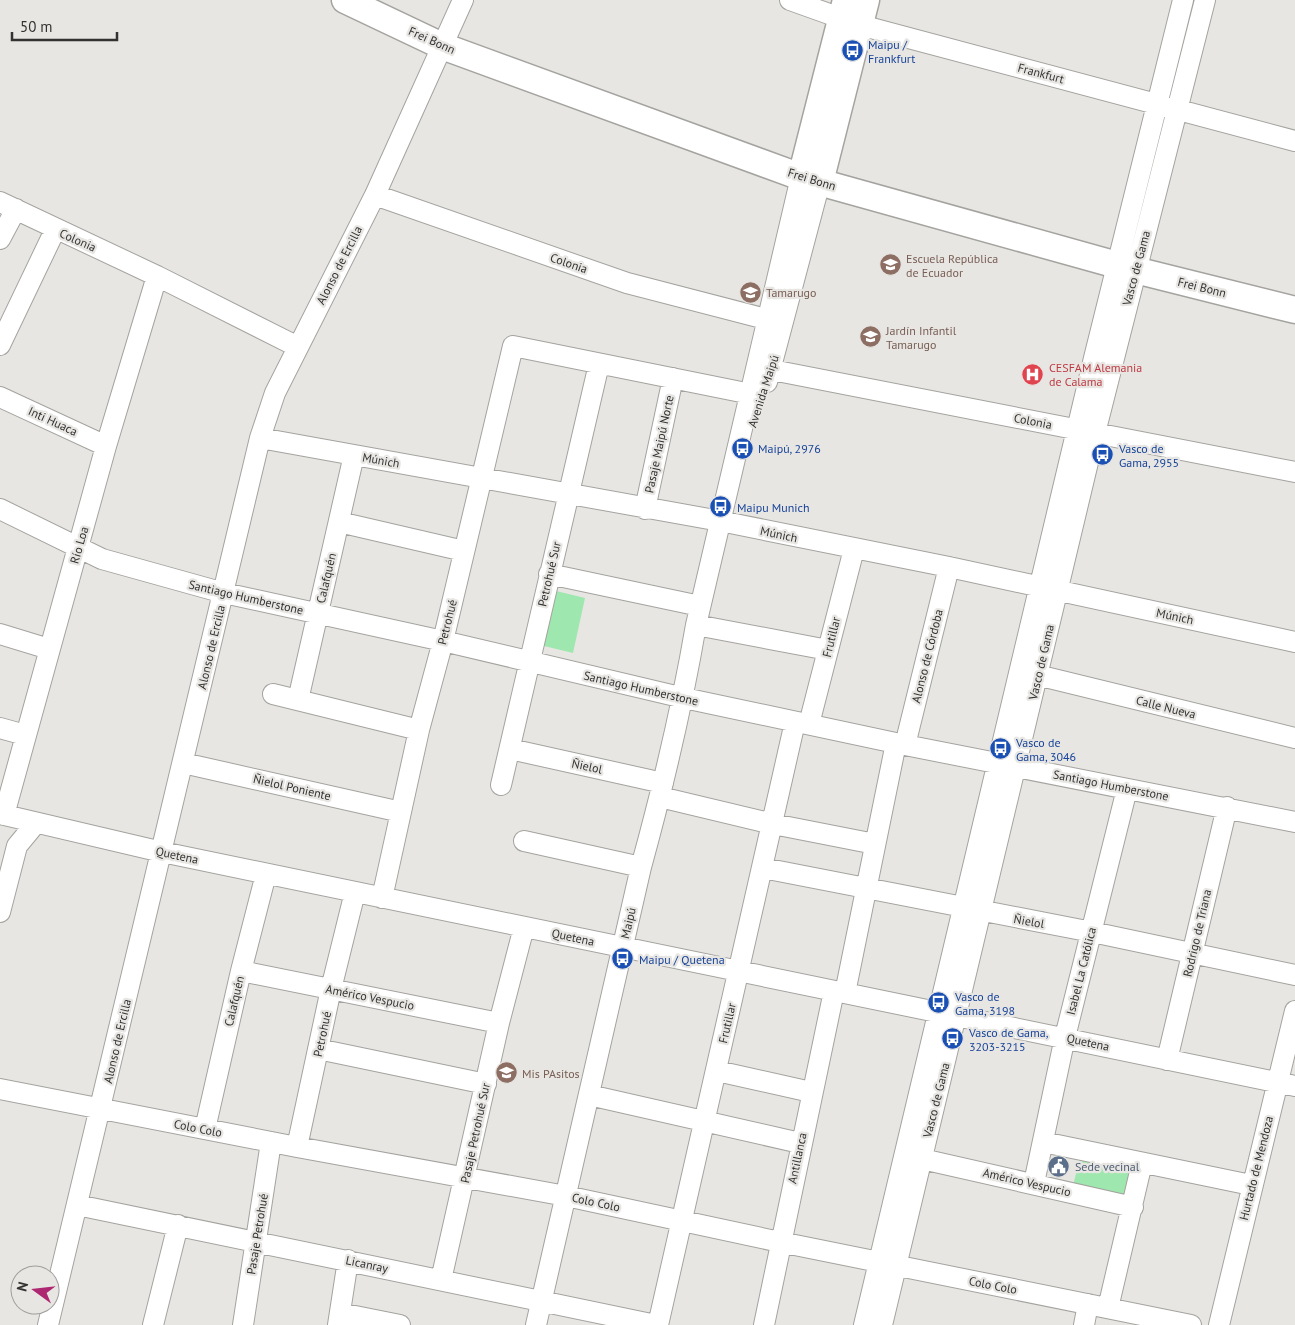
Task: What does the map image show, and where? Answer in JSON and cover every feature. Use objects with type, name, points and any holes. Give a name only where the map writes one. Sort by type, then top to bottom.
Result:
[{"type":"main road","name":"Frei Bonn","points":[[345,0],[442,46],[810,179],[1127,268],[1295,310]]},
{"type":"main road","name":"Avenida Maipú","points":[[810,179],[849,15],[866,0]]},
{"type":"street","name":"Alonso de Ercilla","points":[[48,1325],[260,438],[275,394],[374,195],[463,0]]},
{"type":"street","name":"Frankfurt","points":[[790,0],[849,15],[1295,142]]},
{"type":"street","name":"Vasco de Gama","points":[[1127,268],[1157,104],[1184,0]]},
{"type":"street","name":"Vasco de Gama","points":[[882,1325],[887,1263],[1087,432],[1094,358],[1127,268],[1179,110],[1205,0]]},
{"type":"street","name":"Avenida Maipú","points":[[720,521],[751,394],[766,319],[810,179]]},
{"type":"street","name":"Avenida Maipú","points":[[720,521],[772,370],[810,179]]},
{"type":"street","name":"Colonia","points":[[374,195],[627,283],[766,319]]},
{"type":"street","name":"Colonia","points":[[8,206],[55,230],[157,276],[298,347]]},
{"type":"street","points":[[0,239],[8,206]]},
{"type":"street","points":[[0,345],[55,230]]},
{"type":"street","name":"Río Loa","points":[[2,814],[106,446],[157,276]]},
{"type":"street","name":"Petrohué","points":[[382,898],[419,730],[443,641],[513,346],[598,364]]},
{"type":"street","points":[[598,364],[751,394]]},
{"type":"street","name":"Petrohué Sur","points":[[501,785],[598,364]]},
{"type":"street","name":"Colonia","points":[[772,370],[1295,472]]},
{"type":"street","name":"Pasaje Maipú Norte","points":[[645,509],[673,378]]},
{"type":"street","name":"Inti Huaca","points":[[0,397],[106,446]]},
{"type":"street","name":"Múnich","points":[[260,438],[645,509],[720,521],[854,550],[949,567],[1295,642]]},
{"type":"street","name":"Calafquén","points":[[298,700],[354,455]]},
{"type":"street","name":"Santiago Humberstone","points":[[0,509],[102,559],[224,593],[443,641],[684,698],[1127,790],[1227,807],[1295,822]]},
{"type":"street","name":"Maipú","points":[[536,1325],[622,947],[684,698],[698,615],[720,521]]},
{"type":"street","points":[[339,522],[464,551]]},
{"type":"street","name":"Frutillar","points":[[655,1325],[682,1220],[773,824],[802,723],[828,650],[854,550]]},
{"type":"street","name":"Alonso de Córdoba","points":[[901,744],[949,567]]},
{"type":"street","points":[[549,574],[828,650]]},
{"type":"street","name":"Vasco de Gama","points":[[1008,764],[1037,675],[1049,589]]},
{"type":"street","points":[[0,634],[49,649]]},
{"type":"street","name":"Calle Nueva","points":[[1037,675],[1295,738]]},
{"type":"street","points":[[273,694],[419,730]]},
{"type":"street","points":[[0,728],[26,734]]},
{"type":"street","name":"Antillanca","points":[[764,1325],[811,1092],[839,992],[901,744]]},
{"type":"street","name":"Ñielol","points":[[510,749],[662,790],[773,824],[876,844]]},
{"type":"street","name":"Ñielol Poniente","points":[[183,763],[401,812]]},
{"type":"street","name":"Isabel La Católica","points":[[1034,1183],[1065,1037],[1127,790]]},
{"type":"street","name":"Rodrigo de Triana","points":[[1167,1060],[1227,807]]},
{"type":"street","name":"Quetena","points":[[2,814],[162,852],[266,874],[1286,1084]]},
{"type":"street","points":[[0,912],[8,844],[36,823]]},
{"type":"street","points":[[524,841],[641,867]]},
{"type":"street","name":"Ñielol","points":[[763,868],[1092,932],[1295,975]]},
{"type":"street","name":"Calafquén","points":[[205,1130],[241,970],[266,874]]},
{"type":"street","name":"Petrohué","points":[[297,1147],[331,989],[355,892]]},
{"type":"street","name":"Pasaje Petrohué Sur","points":[[441,1280],[499,1023],[524,927]]},
{"type":"street","name":"Américo Vespucio","points":[[241,970],[499,1023]]},
{"type":"street","name":"Hurtado de Mendoza","points":[[1219,1325],[1251,1185],[1286,1084],[1295,1011]]},
{"type":"street","name":"Vasco de Gama","points":[[864,1325],[922,1159],[948,1014]]},
{"type":"street","points":[[318,1049],[486,1084]]},
{"type":"street","points":[[716,1071],[811,1092]]},
{"type":"street","name":"Colo Colo","points":[[0,1089],[205,1130],[566,1196],[780,1242],[1191,1325]]},
{"type":"street","points":[[589,1095],[800,1143]]},
{"type":"street","name":"Pasaje Petrohué","points":[[242,1325],[271,1142]]},
{"type":"street","points":[[1043,1142],[1251,1185]]},
{"type":"street","name":"Américo Vespucio","points":[[922,1159],[1133,1207]]},
{"type":"street","points":[[1108,1308],[1142,1163]]},
{"type":"street","name":"Licanray","points":[[77,1205],[655,1325]]},
{"type":"street","points":[[153,1325],[178,1225]]},
{"type":"street","points":[[348,1260],[339,1319],[400,1325]]},
{"type":"street","points":[[1084,1325],[1088,1304]]},
{"type":"green space","points":[[552,590],[585,598],[573,653],[540,645]]},
{"type":"green space","points":[[1080,1157],[1136,1171],[1129,1198],[1073,1186]]},
{"type":"place","name":"Maipu / Frankfurt","points":[[852,51]]},
{"type":"place","name":"Escuela República de Ecuador","points":[[890,265]]},
{"type":"place","name":"Tamarugo","points":[[750,292]]},
{"type":"place","name":"Jardín Infantil Tamarugo","points":[[870,337]]},
{"type":"place","name":"CESFAM Alemania de Calama","points":[[1033,374]]},
{"type":"place","name":"Maipú, 2976","points":[[742,448]]},
{"type":"place","name":"Vasco de Gama, 2955","points":[[1103,455]]},
{"type":"place","name":"Maipu Munich","points":[[721,507]]},
{"type":"place","name":"Vasco de Gama, 3046","points":[[1000,749]]},
{"type":"place","name":"Maipu / Quetena","points":[[623,959]]},
{"type":"place","name":"Vasco de Gama, 3198","points":[[939,1003]]},
{"type":"place","name":"Vasco de Gama, 3203-3215","points":[[953,1039]]},
{"type":"place","name":"Mis PAsitos","points":[[506,1073]]},
{"type":"place","name":"Sede vecinal","points":[[1059,1166]]}]
